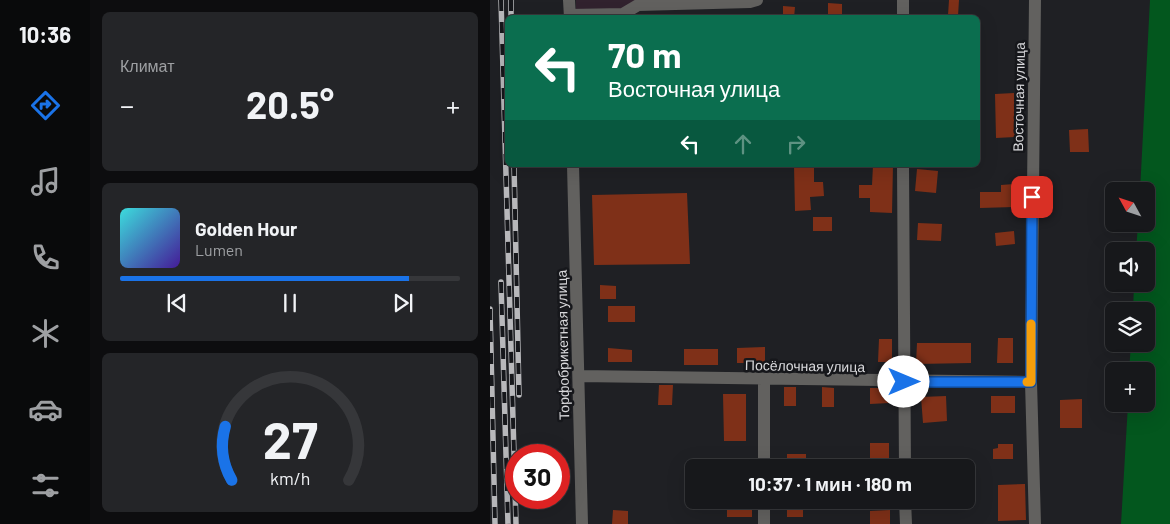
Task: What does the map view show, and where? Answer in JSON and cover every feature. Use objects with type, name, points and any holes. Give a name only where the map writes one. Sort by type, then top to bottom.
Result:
[{"type":"street","points":[[569,0],[570,15]]},
{"type":"street","points":[[596,15],[623,14],[638,5],[750,2],[757,0]]},
{"type":"street","points":[[903,0],[903,15]]},
{"type":"street","name":"Восточная улица","points":[[1035,0],[1031,382],[1035,524]]},
{"type":"street","name":"Торфобрикетная улица","points":[[573,167],[582,524]]},
{"type":"street","points":[[904,167],[905,459]]},
{"type":"street","name":"Посёлочная улица","points":[[579,376],[904,382],[1031,382]]},
{"type":"street","points":[[764,380],[764,459]]},
{"type":"street","points":[[764,509],[764,524]]},
{"type":"street","points":[[906,509],[906,524]]},
{"type":"shaded area","points":[[576,0],[688,0],[622,11],[576,11]]},
{"type":"green space","points":[[1150,0],[1170,0],[1170,524],[1121,524],[1128,412],[1155,412],[1155,362],[1130,362],[1130,352],[1155,352],[1155,302],[1133,302],[1134,292],[1155,292],[1155,242],[1137,242],[1137,232],[1155,232],[1155,182],[1140,182]]},
{"type":"building","points":[[949,0],[959,0],[958,15],[948,15]]},
{"type":"building","points":[[828,3],[842,4],[842,14],[828,14]]},
{"type":"building","points":[[783,6],[795,7],[794,15],[783,15]]},
{"type":"building","points":[[1014,93],[1015,137],[996,138],[995,94]]},
{"type":"building","points":[[1088,129],[1089,152],[1070,152],[1069,130]]},
{"type":"building","points":[[794,167],[814,167],[814,182],[823,182],[824,196],[810,197],[811,210],[795,211]]},
{"type":"building","points":[[873,167],[893,167],[892,213],[870,212],[870,198],[859,198],[859,185],[872,185]]},
{"type":"building","points":[[917,169],[938,171],[936,193],[915,191]]},
{"type":"building","points":[[1014,184],[1014,207],[980,208],[980,192],[1001,192],[1001,185]]},
{"type":"building","points":[[687,193],[690,264],[594,265],[592,195]]},
{"type":"building","points":[[813,217],[832,217],[832,231],[813,231]]},
{"type":"building","points":[[918,223],[942,224],[941,241],[917,240]]},
{"type":"building","points":[[1014,231],[1015,244],[996,246],[995,233]]},
{"type":"building","points":[[600,285],[616,286],[616,299],[600,299]]},
{"type":"building","points":[[608,306],[635,306],[635,322],[608,322]]},
{"type":"building","points":[[998,338],[1013,338],[1013,363],[997,363]]},
{"type":"building","points":[[879,339],[892,339],[892,362],[878,362]]},
{"type":"building","points":[[917,343],[971,343],[971,363],[916,364]]},
{"type":"building","points":[[765,347],[765,363],[737,363],[737,348]]},
{"type":"building","points":[[608,348],[632,350],[632,362],[608,362]]},
{"type":"building","points":[[684,349],[718,349],[718,365],[684,365]]},
{"type":"building","points":[[659,385],[673,385],[672,405],[658,405]]},
{"type":"building","points":[[784,387],[796,387],[796,406],[784,406]]},
{"type":"building","points":[[822,387],[834,388],[834,407],[822,407]]},
{"type":"building","points":[[870,388],[889,388],[889,403],[870,404]]},
{"type":"building","points":[[723,394],[746,394],[746,441],[724,441]]},
{"type":"building","points":[[946,396],[947,421],[923,423],[921,397]]},
{"type":"building","points":[[991,396],[1015,396],[1015,413],[991,413]]},
{"type":"building","points":[[1082,399],[1082,428],[1060,428],[1060,400]]},
{"type":"building","points":[[870,443],[889,443],[889,459],[870,459]]},
{"type":"building","points":[[998,444],[1013,444],[1013,459],[993,459],[993,449],[998,448]]},
{"type":"building","points":[[787,454],[806,454],[806,459],[787,459]]},
{"type":"building","points":[[1025,484],[1026,520],[998,521],[998,485]]},
{"type":"building","points":[[727,509],[752,509],[752,517],[727,517]]},
{"type":"building","points":[[787,509],[803,509],[803,517],[787,517]]},
{"type":"building","points":[[613,510],[628,511],[628,524],[612,524]]},
{"type":"building","points":[[890,510],[890,524],[870,524],[870,511]]},
{"type":"railway","points":[[501,0],[505,140]]},
{"type":"railway","points":[[511,0],[511,15]]},
{"type":"railway","points":[[506,167],[516,524]]},
{"type":"railway","points":[[514,167],[519,395]]},
{"type":"railway","points":[[501,282],[508,524]]},
{"type":"railway","points":[[490,309],[495,524]]},
{"type":"slow traffic","points":[[1027,382],[1031,382],[1031,324]]},
{"type":"route","points":[[904,382],[1031,382],[1032,197]]}]
